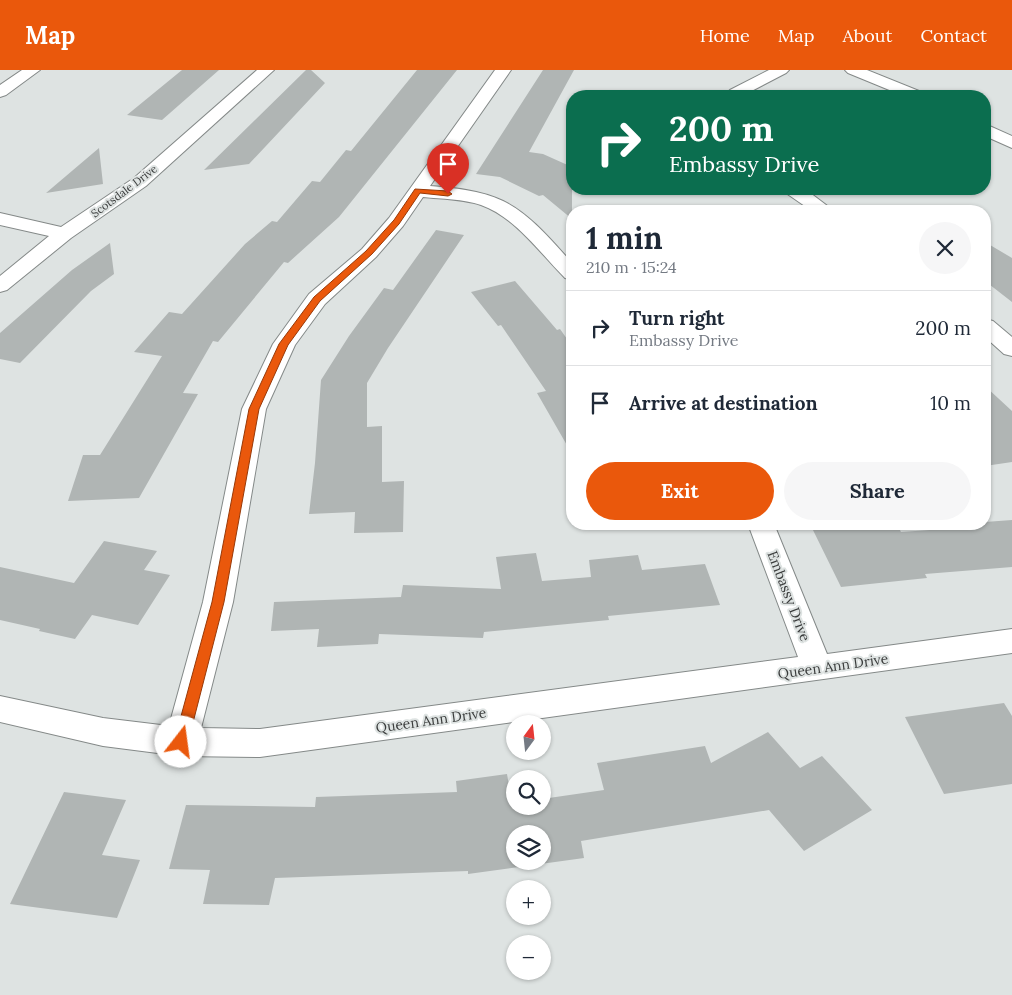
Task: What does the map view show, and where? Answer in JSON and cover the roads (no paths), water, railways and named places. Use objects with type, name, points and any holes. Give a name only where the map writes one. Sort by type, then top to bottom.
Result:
[{"type":"street","points":[[0,92],[32,70]]},
{"type":"street","name":"Scotsdale Drive","points":[[0,286],[64,234],[140,182],[266,70]]},
{"type":"street","points":[[181,742],[218,602],[254,409],[284,344],[317,299],[369,253],[396,222],[503,70]]},
{"type":"street","points":[[742,90],[781,70]]},
{"type":"street","points":[[853,70],[903,90]]},
{"type":"street","points":[[991,132],[1012,142]]},
{"type":"street","points":[[418,191],[462,195],[489,201],[509,212],[566,268]]},
{"type":"street","points":[[801,195],[816,205]]},
{"type":"street","points":[[0,219],[64,234]]},
{"type":"street","points":[[991,331],[1012,349]]},
{"type":"street","name":"Embassy Drive","points":[[763,530],[817,668]]},
{"type":"street","name":"Queen Ann Drive","points":[[0,709],[103,732],[181,742],[260,743],[1012,641]]}]
